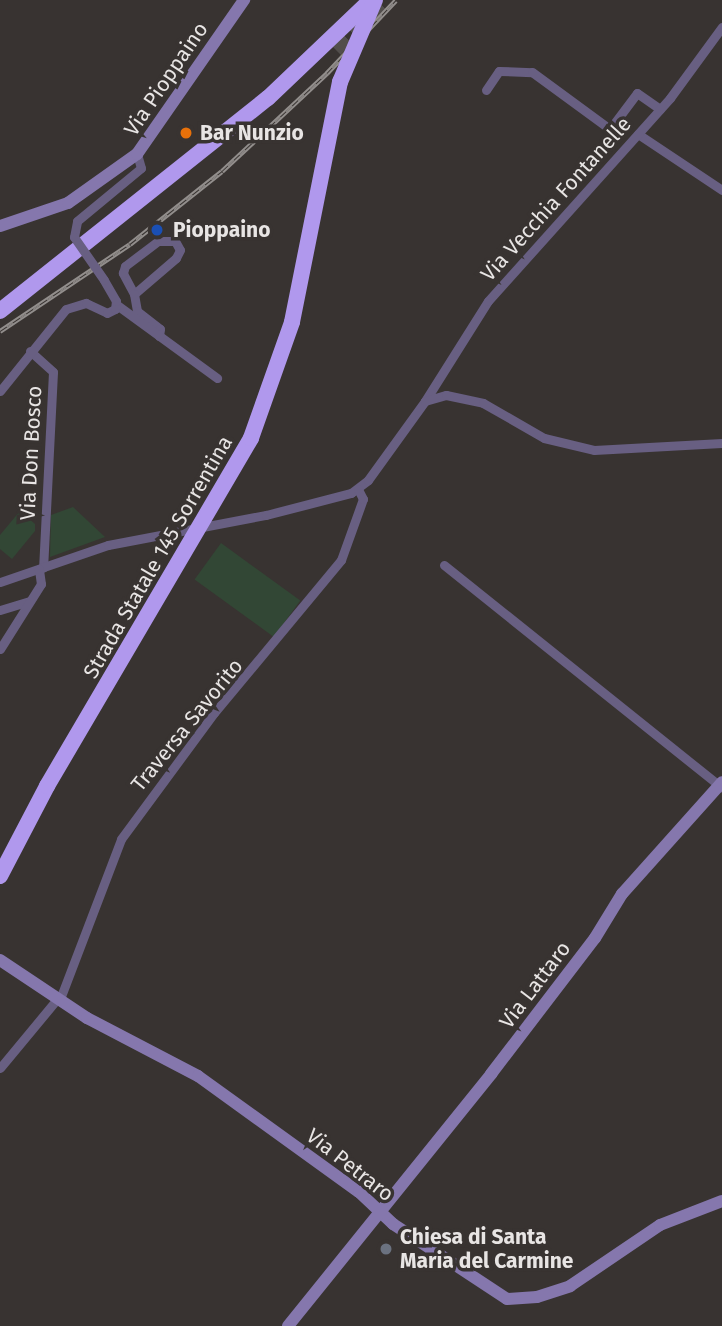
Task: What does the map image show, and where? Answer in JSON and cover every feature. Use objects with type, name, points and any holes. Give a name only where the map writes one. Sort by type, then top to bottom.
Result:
[{"type":"highway","points":[[0,311],[297,73],[373,0]]},
{"type":"highway","name":"Strada Statale 145 Sorrentina","points":[[0,876],[72,742],[211,514],[255,429],[292,322],[340,82],[373,0]]},
{"type":"highway","points":[[147,195],[221,147],[335,49]]},
{"type":"street","name":"Via Pioppaino","points":[[0,226],[68,203],[137,154],[244,0]]},
{"type":"street","name":"Via Vecchia Fontanelle","points":[[358,489],[425,401],[488,301],[660,109],[722,27]]},
{"type":"street","points":[[486,90],[499,71],[531,72],[610,129],[637,93],[660,109]]},
{"type":"street","points":[[638,134],[722,190]]},
{"type":"street","points":[[137,154],[141,168],[77,221],[74,237],[104,280],[117,305],[217,378]]},
{"type":"street","points":[[134,294],[176,258],[180,250],[175,241],[158,241],[125,266],[123,273],[134,294],[137,311],[160,329],[159,336]]},
{"type":"street","points":[[0,391],[56,318],[72,305],[86,303],[107,313],[117,305]]},
{"type":"street","name":"Via Don Bosco","points":[[0,649],[41,584],[53,372],[30,351]]},
{"type":"street","points":[[425,401],[463,395],[544,438],[594,450],[722,443]]},
{"type":"street","points":[[0,582],[108,545],[267,515],[358,489]]},
{"type":"street","name":"Traversa Savorito","points":[[0,1068],[59,998],[121,839],[214,713],[341,560],[360,513],[363,499],[358,489]]},
{"type":"street","points":[[444,565],[721,786]]},
{"type":"street","points":[[0,610],[30,601]]},
{"type":"street","name":"Via Lattaro","points":[[288,1326],[382,1214],[595,938],[622,894],[721,786]]},
{"type":"street","name":"Via Petraro","points":[[0,960],[59,998],[198,1076],[359,1192],[382,1214],[508,1299],[537,1297],[570,1286],[660,1225],[722,1201]]},
{"type":"green space","points":[[73,507],[105,537],[50,557],[51,515]]},
{"type":"green space","points":[[20,511],[35,524],[35,531],[12,559],[0,549],[0,535]]},
{"type":"green space","points":[[221,543],[300,601],[274,637],[195,579]]},
{"type":"tunnel","points":[[335,49],[384,0]]},
{"type":"railway","points":[[0,331],[130,244],[222,171],[327,73],[396,0]]},
{"type":"place","name":"Bar Nunzio","points":[[186,133]]},
{"type":"place","name":"Pioppaino","points":[[157,230]]},
{"type":"place","name":"Chiesa di Santa Maria del Carmine","points":[[386,1249]]}]
